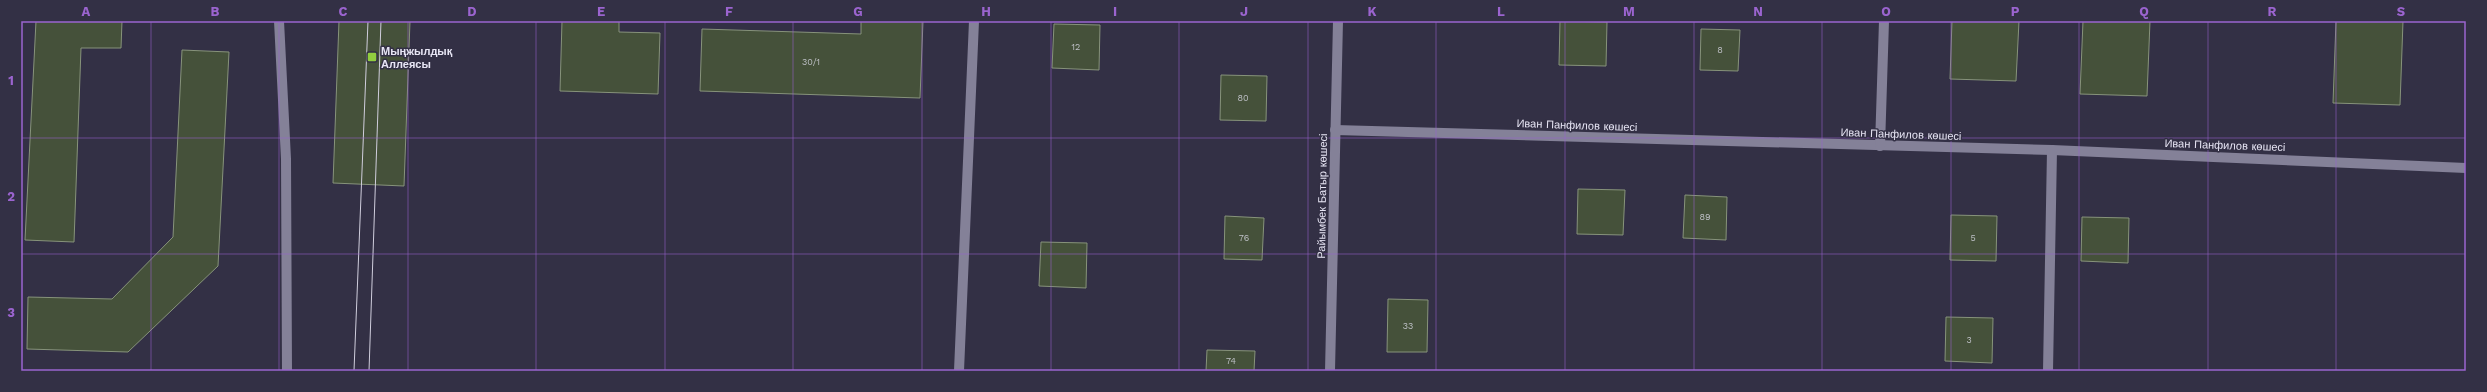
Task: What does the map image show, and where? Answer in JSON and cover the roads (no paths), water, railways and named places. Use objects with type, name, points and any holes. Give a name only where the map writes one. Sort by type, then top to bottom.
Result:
[{"type":"street","points":[[279,21],[286,159],[288,371]]},
{"type":"street","points":[[960,371],[974,21]]},
{"type":"street","name":"Райымбек Батыр көшесі","points":[[1330,371],[1338,21]]},
{"type":"street","points":[[1880,146],[1884,21]]},
{"type":"street","name":"Иван Панфилов көшесі","points":[[1336,130],[2052,150],[2466,168]]},
{"type":"street","points":[[2048,371],[2052,150]]},
{"type":"tram line","points":[[354,371],[368,21]]},
{"type":"tram line","points":[[369,371],[381,21]]},
{"type":"place","name":"Мыңжылдық Аллеясы","points":[[372,57]]}]
